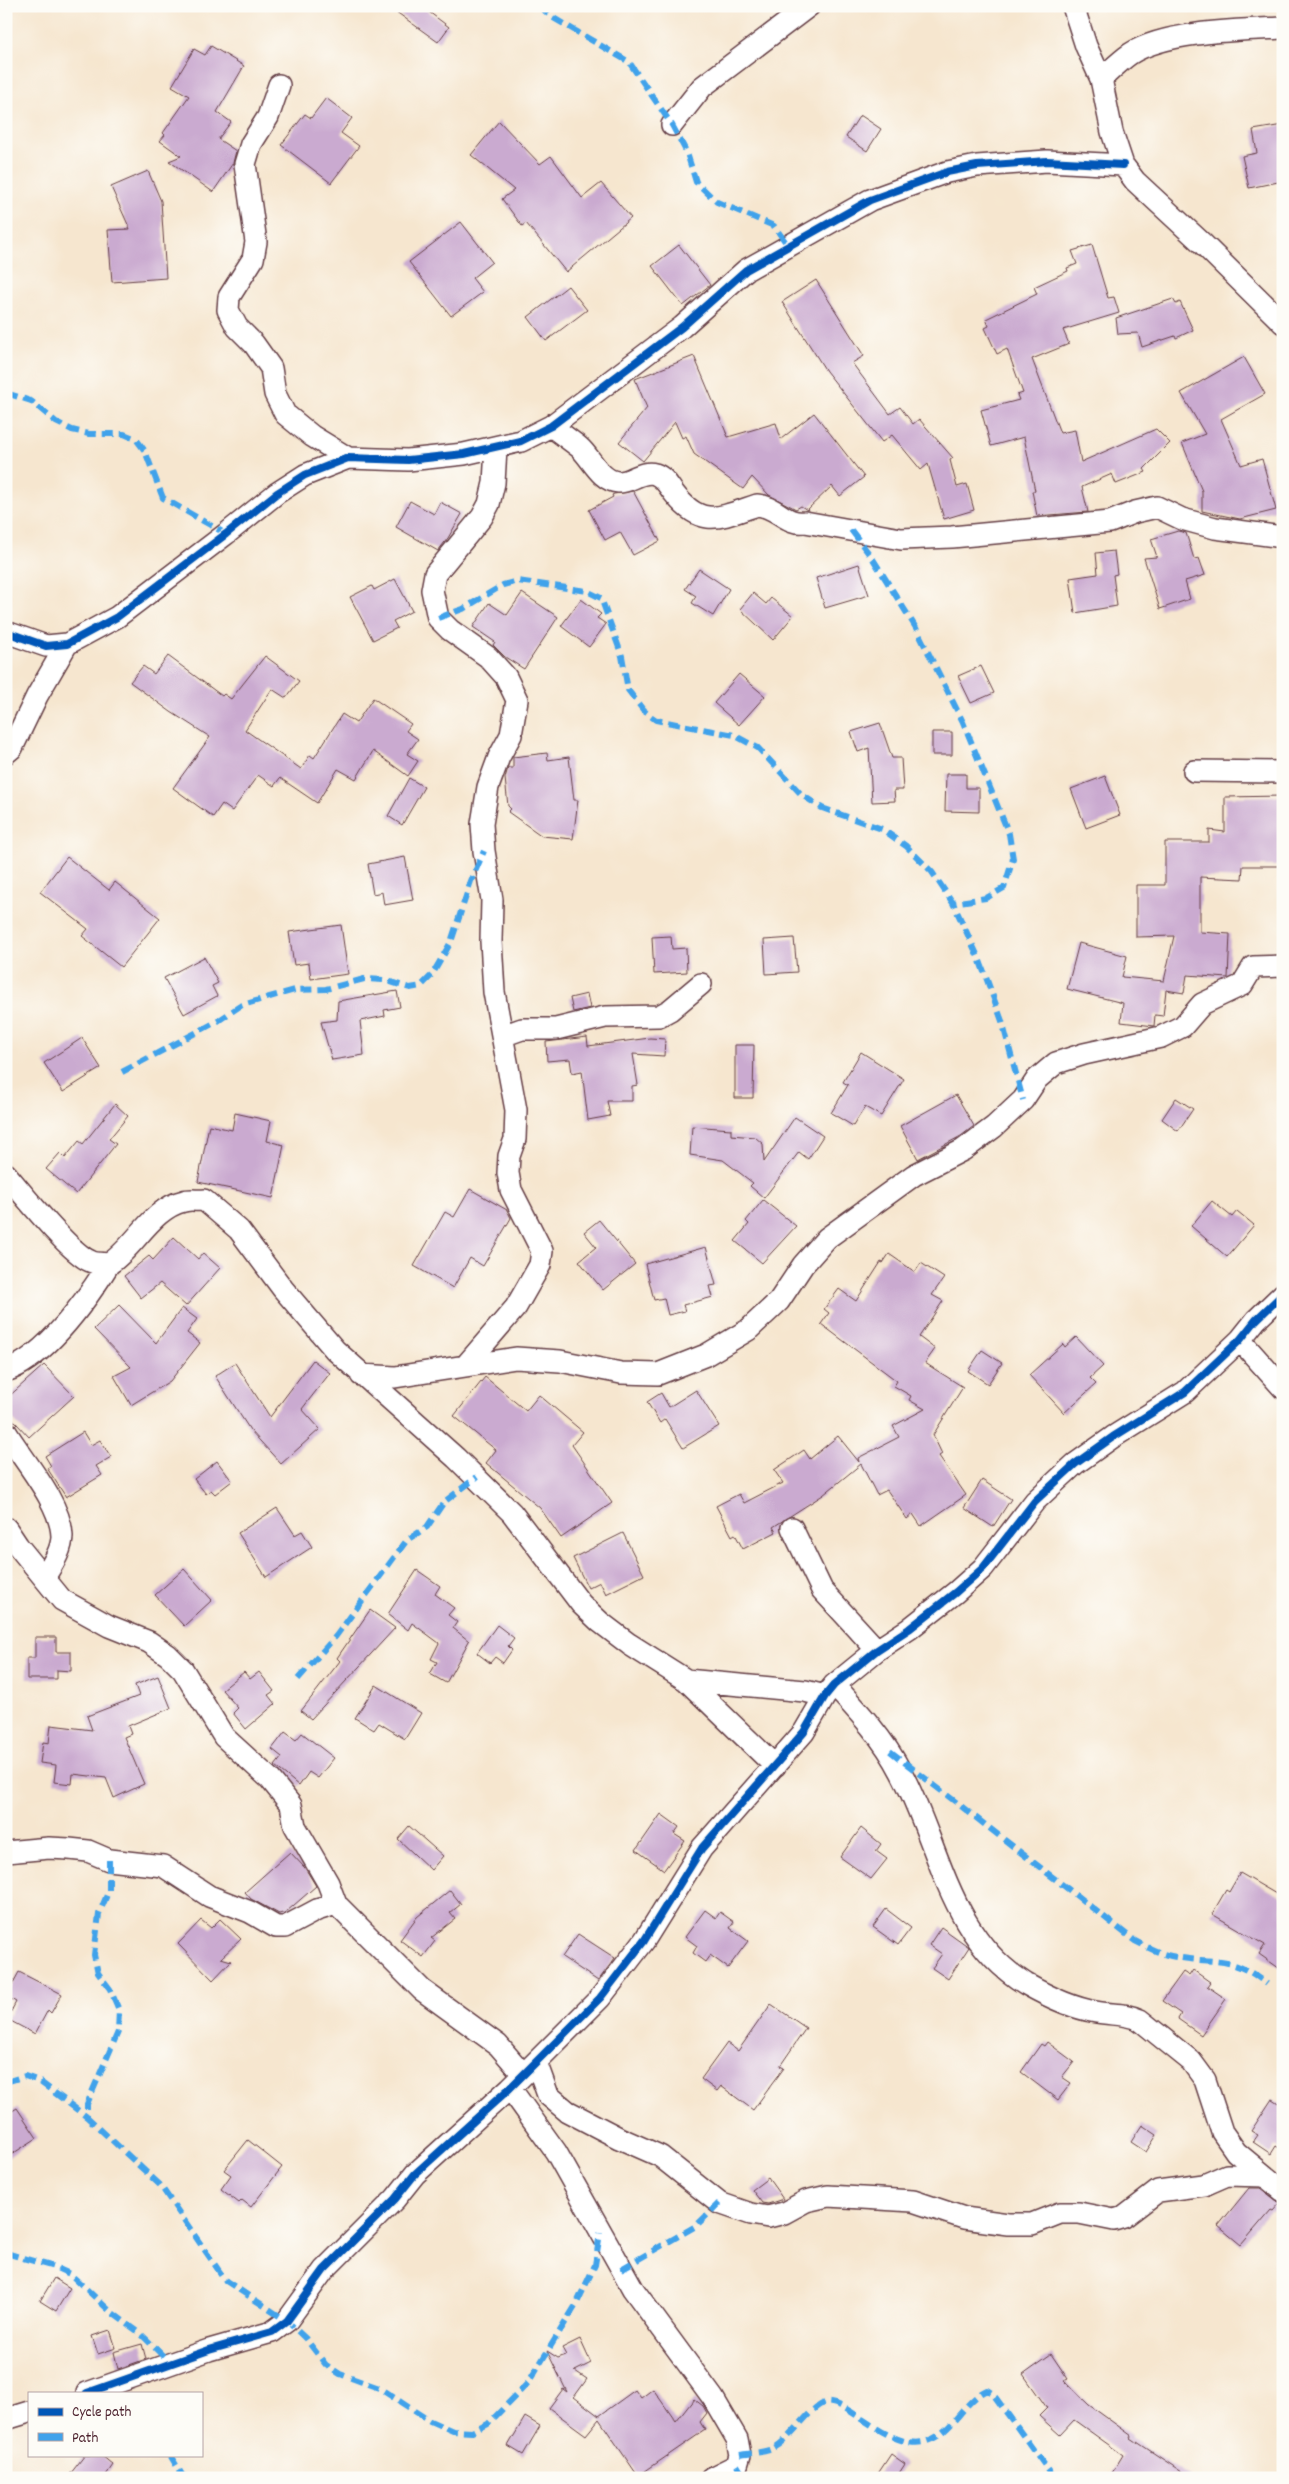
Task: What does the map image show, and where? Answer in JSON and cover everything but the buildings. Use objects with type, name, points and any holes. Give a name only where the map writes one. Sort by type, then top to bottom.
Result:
[{"type":"street","points":[[672,125],[702,87],[809,6]]},
{"type":"street","points":[[1073,6],[1086,46],[1100,79],[1112,132],[1123,165],[1135,182],[1203,244],[1283,323]]},
{"type":"street","points":[[1100,79],[1131,53],[1157,42],[1243,30],[1283,28]]},
{"type":"street","points":[[279,85],[268,117],[251,144],[245,164],[250,183],[256,242],[253,259],[229,296],[228,310],[237,327],[254,344],[271,368],[275,394],[285,414],[312,436],[348,458]]},
{"type":"street","points":[[6,632],[46,646],[67,644],[117,617],[277,493],[306,474],[348,458],[408,460],[496,448],[521,441],[551,426],[682,327],[746,270],[870,200],[947,172],[977,166],[1047,161],[1123,165]]},
{"type":"street","points":[[551,426],[580,448],[604,476],[610,480],[618,482],[638,475],[653,474],[663,478],[689,511],[714,519],[757,505],[763,505],[771,508],[795,524],[805,522],[901,539],[952,537],[1084,526],[1110,522],[1135,512],[1157,507],[1182,519],[1214,528],[1283,537]]},
{"type":"street","points":[[466,1365],[516,1307],[540,1265],[542,1251],[511,1190],[508,1173],[509,1156],[516,1139],[516,1110],[494,992],[491,942],[492,900],[484,851],[482,824],[488,787],[499,757],[511,735],[517,700],[506,677],[488,657],[450,630],[438,618],[432,590],[435,574],[482,517],[489,504],[494,483],[496,448]]},
{"type":"street","points":[[6,753],[12,748],[37,696],[67,644]]},
{"type":"street","points":[[1194,771],[1283,772]]},
{"type":"street","points":[[361,1375],[395,1377],[516,1358],[560,1361],[621,1373],[658,1374],[706,1355],[748,1330],[779,1301],[803,1266],[827,1238],[914,1175],[963,1150],[994,1127],[1023,1100],[1038,1079],[1056,1063],[1084,1054],[1161,1037],[1184,1026],[1202,1004],[1242,985],[1254,966],[1283,966]]},
{"type":"street","points":[[502,1036],[522,1029],[556,1029],[605,1017],[659,1016],[670,1010],[701,984]]},
{"type":"street","points":[[6,1174],[74,1249],[90,1262],[109,1264]]},
{"type":"street","points":[[6,1371],[20,1366],[37,1354],[88,1297],[109,1264],[124,1254],[164,1210],[184,1201],[204,1200],[239,1230],[307,1318],[361,1375],[400,1406],[512,1513],[581,1604],[600,1622],[686,1680],[775,1766]]},
{"type":"street","points":[[90,2392],[209,2350],[255,2338],[287,2321],[324,2270],[395,2199],[415,2174],[523,2075],[616,1979],[644,1941],[702,1848],[804,1732],[829,1691],[877,1650],[909,1629],[983,1568],[1035,1501],[1075,1464],[1113,1437],[1185,1392],[1240,1340],[1256,1320],[1283,1294]]},
{"type":"street","points":[[1240,1340],[1283,1388]]},
{"type":"street","points":[[6,1432],[49,1496],[62,1536],[59,1551],[44,1578]]},
{"type":"street","points":[[6,1528],[18,1546],[62,1600],[109,1626],[149,1642],[168,1655],[183,1670],[224,1737],[270,1779],[291,1805],[299,1834],[328,1883],[336,1904],[422,1990],[498,2045],[523,2075],[567,2111],[619,2138],[660,2156],[719,2203],[751,2214],[768,2217],[784,2213],[806,2201],[828,2196],[913,2201],[964,2218],[1008,2224],[1032,2224],[1060,2213],[1079,2213],[1114,2220],[1130,2213],[1158,2191],[1204,2184],[1228,2175],[1265,2176]]},
{"type":"street","points":[[792,1528],[822,1590],[877,1650]]},
{"type":"street","points":[[686,1680],[805,1691],[829,1691],[863,1716],[890,1751],[920,1812],[951,1894],[976,1940],[1009,1972],[1027,1984],[1070,2006],[1096,2012],[1131,2015],[1140,2020],[1190,2061],[1204,2080],[1222,2132],[1236,2152],[1283,2191]]},
{"type":"street","points":[[6,1852],[69,1848],[88,1851],[109,1860],[163,1866],[210,1896],[250,1912],[276,1927],[285,1927],[317,1910],[336,1904]]},
{"type":"street","points":[[523,2075],[556,2152],[633,2290],[713,2398],[736,2439],[740,2455],[737,2465],[711,2478]]},
{"type":"street","points":[[6,2419],[28,2412]]},
{"type":"marked path","points":[[540,6],[550,16],[629,62],[672,125],[687,153],[696,182],[717,202],[774,226],[789,247]]},
{"type":"marked path","points":[[6,393],[31,401],[56,422],[72,430],[89,434],[124,434],[136,439],[145,451],[163,498],[226,534]]},
{"type":"marked path","points":[[851,530],[873,559],[916,628],[963,722],[1009,834],[1013,859],[1004,888],[986,898],[953,903]]},
{"type":"marked path","points":[[438,618],[463,609],[503,585],[518,581],[587,591],[601,598],[622,656],[628,690],[644,711],[656,720],[734,735],[758,748],[802,795],[822,808],[882,829],[906,846],[932,872],[953,903],[980,961],[1002,1021],[1023,1100]]},
{"type":"marked path","points":[[122,1072],[218,1021],[240,1006],[266,998],[295,990],[326,989],[364,979],[384,980],[410,988],[421,986],[432,975],[451,942],[471,881],[484,851]]},
{"type":"marked path","points":[[298,1679],[336,1636],[407,1540],[427,1527],[444,1502],[477,1477]]},
{"type":"marked path","points":[[890,1751],[1135,1941],[1157,1952],[1171,1956],[1231,1964],[1254,1974],[1267,1984]]},
{"type":"marked path","points":[[109,1860],[109,1890],[99,1914],[94,1955],[98,1973],[110,1989],[119,2010],[118,2032],[87,2104],[87,2117],[160,2185],[226,2281],[287,2321],[306,2339],[326,2365],[340,2374],[379,2388],[430,2421],[453,2431],[472,2432],[488,2424],[528,2383],[576,2305],[595,2265],[600,2233]]},
{"type":"marked path","points":[[6,2082],[25,2076],[39,2081],[87,2117]]},
{"type":"marked path","points":[[621,2269],[696,2226],[719,2203]]},
{"type":"marked path","points":[[6,2253],[54,2267],[70,2274],[111,2312],[140,2333],[170,2363]]},
{"type":"marked path","points":[[740,2455],[774,2448],[787,2438],[813,2410],[824,2403],[834,2403],[845,2408],[884,2433],[899,2439],[913,2443],[927,2441],[944,2431],[971,2401],[987,2390],[993,2394],[1054,2478]]},
{"type":"marked path","points":[[171,2456],[184,2478]]},
{"type":"marked path","points":[[737,2465],[745,2478]]},
{"type":"cycle path","points":[[6,632],[46,646],[67,644],[117,617],[277,493],[305,475],[348,458],[408,460],[464,454],[521,441],[551,426],[682,327],[746,270],[870,200],[947,172],[977,166],[1047,161],[1123,165]]},
{"type":"cycle path","points":[[90,2392],[209,2350],[272,2332],[287,2321],[324,2270],[395,2199],[415,2174],[510,2088],[600,1998],[644,1941],[702,1848],[804,1732],[825,1696],[834,1685],[877,1650],[909,1629],[956,1592],[983,1568],[1035,1501],[1075,1464],[1113,1437],[1185,1392],[1240,1340],[1256,1320],[1283,1294]]}]
